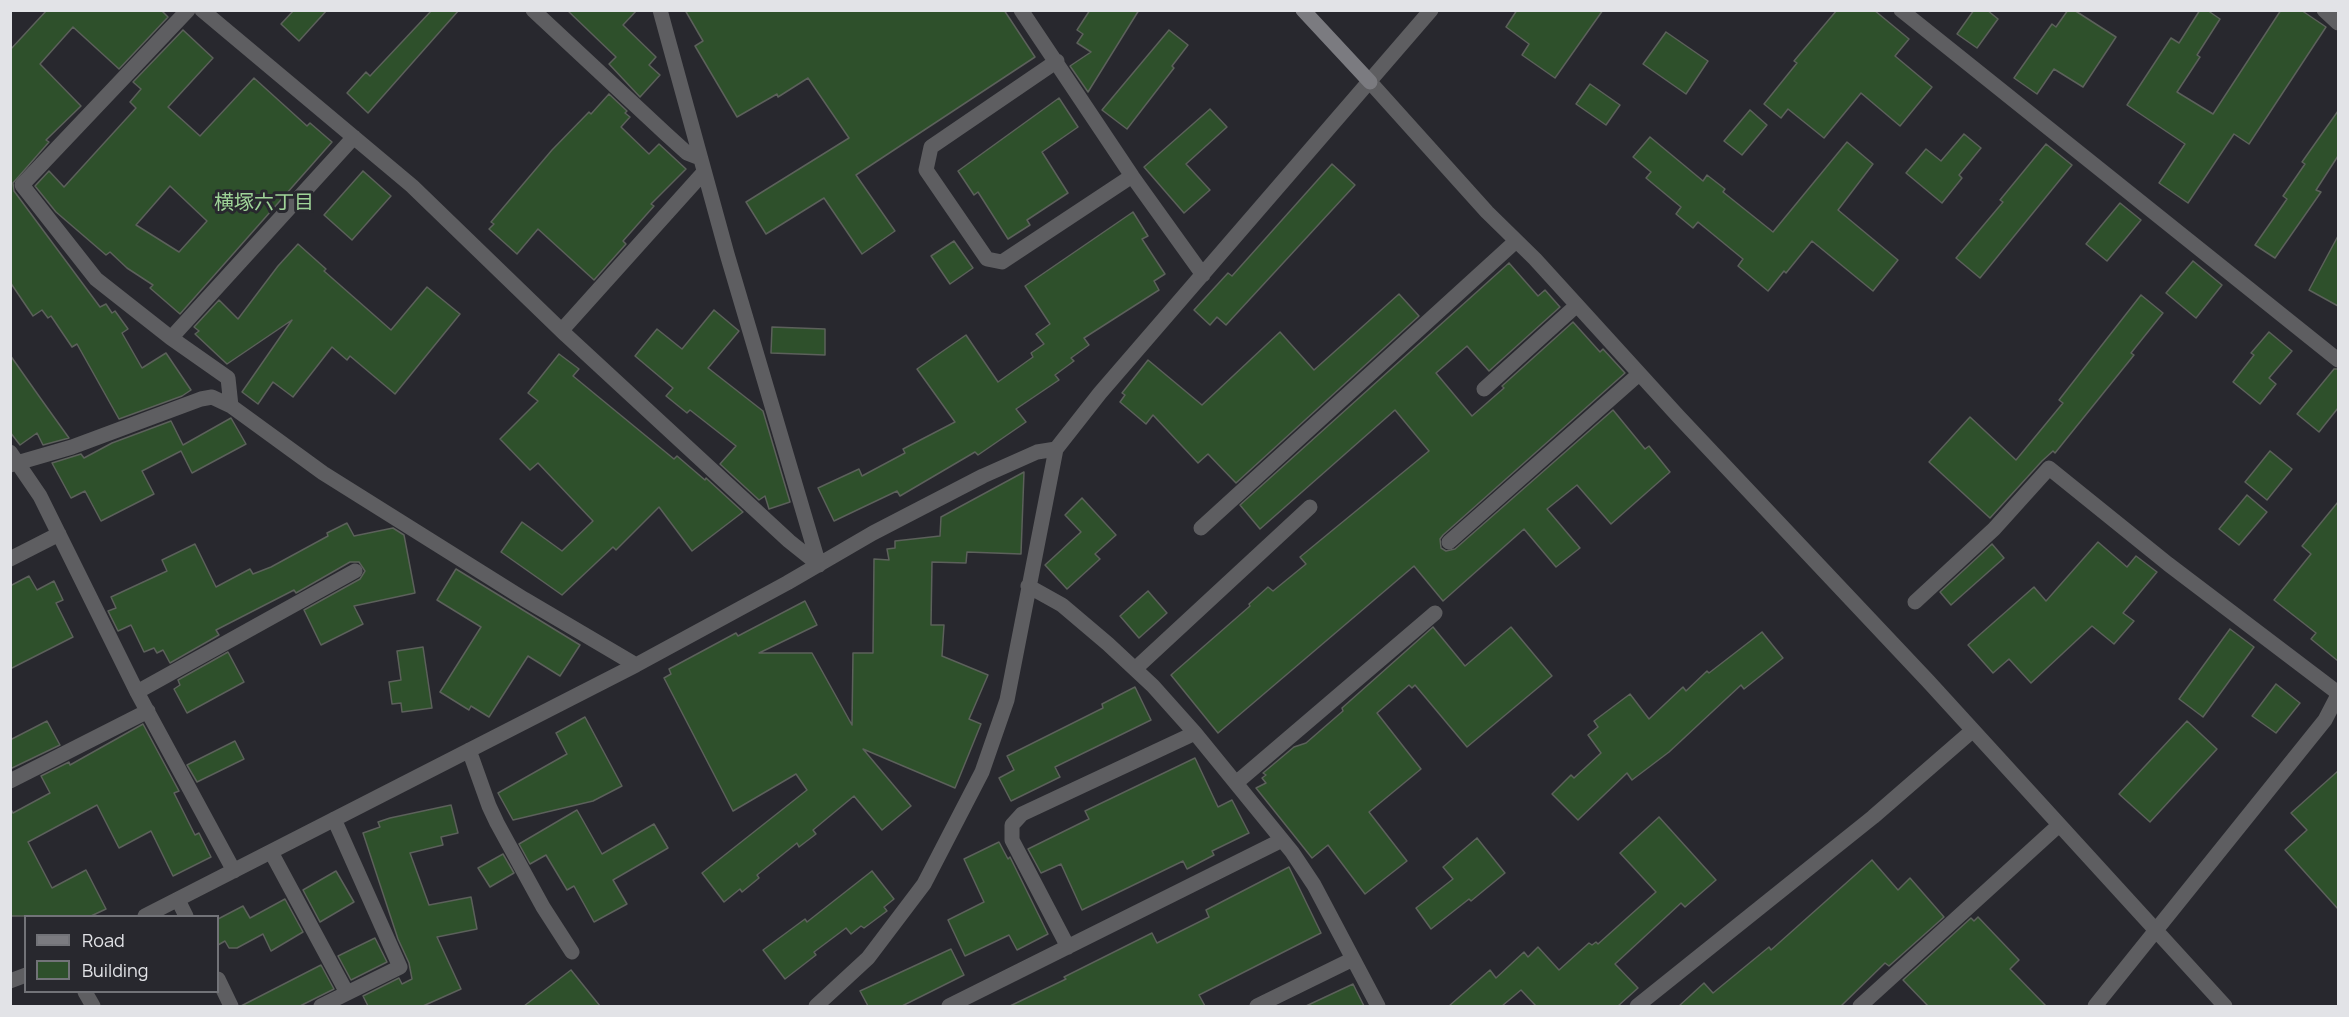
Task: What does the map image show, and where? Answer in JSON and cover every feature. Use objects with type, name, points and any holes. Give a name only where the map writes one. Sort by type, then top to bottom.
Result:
[{"type":"street","points":[[188,10],[16,187],[96,279],[171,338],[228,378],[231,406]]},
{"type":"street","points":[[202,10],[412,186],[562,330],[789,541],[819,565]]},
{"type":"street","points":[[533,10],[702,165]]},
{"type":"street","points":[[660,10],[702,165],[819,565]]},
{"type":"street","points":[[1021,10],[1132,176],[1203,275]]},
{"type":"street","points":[[1303,10],[1487,212],[1577,305],[1920,673],[2224,1006]]},
{"type":"street","points":[[825,1004],[868,958],[924,884],[982,772],[1007,700],[1056,449],[1100,393],[1431,10]]},
{"type":"street","points":[[1901,10],[2338,360]]},
{"type":"street","points":[[2324,10],[2338,23]]},
{"type":"street","points":[[1057,61],[931,147],[926,170],[987,259],[1002,262],[1132,176]]},
{"type":"street","points":[[171,338],[354,137]]},
{"type":"street","points":[[562,330],[702,165]]},
{"type":"street","points":[[1201,528],[1516,241]]},
{"type":"street","points":[[1484,389],[1577,305]]},
{"type":"street","points":[[1449,542],[1639,374]]},
{"type":"street","points":[[234,870],[137,692],[40,496],[13,460],[72,447],[201,399],[212,397],[231,406],[323,473],[524,599],[636,665]]},
{"type":"street","points":[[147,915],[636,665],[873,533],[983,476],[1037,452],[1056,449]]},
{"type":"street","points":[[1915,602],[1994,529],[2049,468],[2168,564],[2338,694],[2325,720],[2095,1006]]},
{"type":"street","points":[[1135,669],[1310,507]]},
{"type":"street","points":[[10,558],[59,534]]},
{"type":"street","points":[[137,692],[355,571]]},
{"type":"street","points":[[1028,586],[1062,604],[1135,669],[1195,733],[1282,840],[1324,901],[1377,1006]]},
{"type":"street","points":[[1236,783],[1435,613]]},
{"type":"street","points":[[10,781],[147,711]]},
{"type":"street","points":[[1637,1006],[1873,817],[1972,731]]},
{"type":"street","points":[[1068,947],[1012,840],[1012,825],[1022,814],[1195,733]]},
{"type":"street","points":[[469,750],[497,823],[543,907],[572,952]]},
{"type":"street","points":[[321,1006],[400,967],[334,819]]},
{"type":"street","points":[[1860,1006],[2060,825]]},
{"type":"street","points":[[949,1006],[1282,840]]},
{"type":"street","points":[[271,852],[347,993]]},
{"type":"street","points":[[178,900],[186,915]]},
{"type":"street","points":[[1257,1006],[1353,959]]},
{"type":"street","points":[[219,981],[231,1006]]},
{"type":"building","points":[[47,10],[161,10],[168,17],[119,69],[73,27],[40,64],[81,106],[46,140],[49,142],[13,183],[14,191],[100,307],[106,304],[112,313],[115,311],[128,329],[122,333],[142,368],[166,353],[191,390],[182,396],[119,419],[77,344],[72,347],[51,316],[48,318],[42,310],[33,316],[10,282],[10,50]]},
{"type":"building","points":[[294,10],[327,10],[299,41],[281,24]]},
{"type":"building","points":[[432,10],[459,10],[368,113],[347,93],[366,72],[370,76]]},
{"type":"building","points":[[567,10],[637,10],[623,25],[656,57],[649,65],[660,75],[640,97],[609,64],[616,57]]},
{"type":"building","points":[[685,10],[1004,10],[1035,57],[856,175],[895,231],[862,254],[824,198],[766,234],[746,202],[849,138],[808,78],[778,97],[777,94],[737,117],[695,46],[703,41]]},
{"type":"building","points":[[1090,10],[1139,10],[1088,92],[1070,66],[1091,52],[1077,43],[1083,34],[1077,30]]},
{"type":"building","points":[[1517,10],[1603,10],[1555,78],[1522,55],[1529,44],[1506,27]]},
{"type":"building","points":[[1837,10],[1874,10],[1909,39],[1895,56],[1932,87],[1900,126],[1861,93],[1824,138],[1788,109],[1781,118],[1764,104],[1797,63],[1794,61]]},
{"type":"building","points":[[1974,10],[1987,10],[1998,19],[1977,48],[1957,34]]},
{"type":"building","points":[[2068,10],[2074,10],[2116,37],[2083,87],[2054,69],[2037,94],[2014,78],[2052,24],[2056,27]]},
{"type":"building","points":[[2200,10],[2207,10],[2220,19],[2197,55],[2200,57],[2177,92],[2213,114],[2281,10],[2301,10],[2326,27],[2249,144],[2234,134],[2188,203],[2159,183],[2185,144],[2127,105],[2171,38],[2179,43]]},
{"type":"building","points":[[183,30],[213,58],[168,107],[200,136],[254,78],[307,126],[310,123],[332,142],[180,314],[150,288],[153,285],[127,268],[110,252],[106,255],[56,212],[35,186],[49,171],[64,187],[136,108],[130,102],[141,89],[133,82]],"holes":[[[170,186],[207,221],[179,252],[136,225]]]},
{"type":"building","points":[[1169,30],[1188,45],[1172,66],[1174,68],[1127,129],[1102,110]]},
{"type":"building","points":[[1666,32],[1708,61],[1686,94],[1643,64]]},
{"type":"building","points":[[1590,84],[1620,105],[1606,125],[1576,104]]},
{"type":"building","points":[[609,94],[627,111],[625,113],[630,117],[621,127],[649,154],[659,144],[686,169],[651,204],[654,206],[623,241],[626,244],[594,280],[538,229],[517,254],[489,229],[494,224],[491,222],[552,150]]},
{"type":"building","points":[[1059,98],[1078,127],[1042,152],[1068,193],[1027,220],[1030,225],[1008,239],[978,192],[974,195],[958,171]]},
{"type":"building","points":[[1210,109],[1227,127],[1186,164],[1210,190],[1184,213],[1144,167]]},
{"type":"building","points":[[1750,110],[1767,125],[1742,155],[1724,141]]},
{"type":"building","points":[[2338,111],[2338,156],[2316,190],[2321,192],[2275,258],[2255,245],[2287,199],[2283,196],[2305,164],[2302,162]]},
{"type":"building","points":[[1964,134],[1981,148],[1959,175],[1962,178],[1942,203],[1906,173],[1926,149],[1941,161]]},
{"type":"building","points":[[1650,137],[1703,181],[1707,175],[1725,189],[1723,192],[1773,232],[1847,142],[1873,164],[1838,210],[1898,260],[1873,291],[1812,241],[1768,291],[1738,266],[1743,259],[1698,222],[1693,228],[1676,214],[1681,207],[1646,178],[1651,172],[1633,157]]},
{"type":"building","points":[[2046,144],[2072,165],[1980,278],[1956,258],[2003,202],[2000,200]]},
{"type":"building","points":[[1332,164],[1355,185],[1226,325],[1217,317],[1210,325],[1194,310],[1228,273],[1232,276]]},
{"type":"building","points":[[363,171],[391,196],[352,240],[324,215]]},
{"type":"building","points":[[2120,203],[2141,220],[2107,261],[2086,244]]},
{"type":"building","points":[[1133,212],[1148,236],[1142,239],[1165,274],[1154,281],[1159,290],[1084,338],[1089,345],[1071,358],[1074,361],[1055,375],[1059,380],[1016,409],[1026,422],[978,455],[975,452],[900,496],[897,491],[834,521],[818,488],[859,469],[862,476],[905,453],[903,449],[955,422],[917,369],[966,335],[998,382],[1033,357],[1031,353],[1044,344],[1036,334],[1050,324],[1025,286]]},
{"type":"building","points":[[2338,236],[2338,306],[2309,290]]},
{"type":"building","points":[[954,241],[973,268],[950,284],[931,256]]},
{"type":"building","points":[[298,244],[326,269],[324,271],[391,330],[427,287],[460,314],[395,394],[350,356],[347,360],[332,347],[293,397],[273,382],[258,404],[242,392],[292,320],[227,364],[195,334],[199,331],[194,327],[219,300],[238,319],[278,266]]},
{"type":"building","points":[[2193,261],[2222,285],[2196,318],[2166,293]]},
{"type":"building","points":[[1509,263],[1538,296],[1545,290],[1560,307],[1489,371],[1467,346],[1436,373],[1472,416],[1573,322],[1600,352],[1603,349],[1625,373],[1443,535],[1440,539],[1441,548],[1446,551],[1455,549],[1613,410],[1645,449],[1649,446],[1670,472],[1611,524],[1577,485],[1547,509],[1580,548],[1556,567],[1524,529],[1443,601],[1414,566],[1218,733],[1171,675],[1250,606],[1249,604],[1268,587],[1273,591],[1306,564],[1300,557],[1429,451],[1395,410],[1260,529],[1240,505]]},
{"type":"building","points":[[1399,294],[1419,316],[1236,483],[1208,454],[1198,463],[1153,415],[1146,424],[1120,402],[1125,395],[1122,393],[1148,360],[1202,405],[1280,332],[1314,370]]},
{"type":"building","points":[[2141,295],[2163,313],[2131,353],[2134,355],[2055,453],[2053,451],[2042,461],[1990,518],[1929,462],[1970,417],[2016,460],[2063,403],[2059,400]]},
{"type":"building","points":[[714,310],[739,331],[708,368],[763,411],[790,502],[769,509],[765,496],[759,500],[720,464],[736,446],[690,410],[687,413],[666,396],[673,388],[635,356],[657,329],[682,349]]},
{"type":"building","points":[[772,327],[825,329],[825,355],[771,353]]},
{"type":"building","points":[[2269,332],[2292,351],[2269,378],[2276,384],[2260,404],[2233,382],[2254,355],[2251,353]]},
{"type":"building","points":[[559,354],[579,369],[573,376],[674,459],[677,456],[705,480],[706,478],[743,512],[692,551],[659,507],[616,550],[613,547],[562,595],[501,552],[522,522],[562,551],[593,521],[538,463],[530,470],[500,439],[538,401],[528,393]]},
{"type":"building","points":[[10,355],[69,438],[43,445],[37,433],[20,445],[10,432]]},
{"type":"building","points":[[2334,369],[2338,369],[2338,408],[2319,432],[2297,414]]},
{"type":"building","points":[[231,418],[246,444],[192,473],[181,451],[142,471],[154,494],[101,521],[85,491],[71,498],[52,463],[81,454],[84,458],[112,443],[171,421],[183,445]]},
{"type":"building","points":[[2270,451],[2292,469],[2267,500],[2245,482]]},
{"type":"building","points":[[1024,472],[1021,554],[967,552],[966,563],[932,562],[931,625],[944,625],[942,656],[988,675],[969,719],[981,724],[955,788],[863,749],[911,806],[882,830],[854,796],[813,830],[816,834],[799,847],[797,843],[757,875],[759,878],[742,892],[740,889],[724,902],[702,873],[807,790],[796,774],[733,811],[664,678],[671,674],[669,669],[736,633],[738,636],[805,601],[817,625],[759,653],[812,653],[852,725],[853,653],[873,653],[874,559],[889,560],[887,549],[895,548],[895,541],[940,536],[941,517]]},
{"type":"building","points":[[2247,495],[2267,512],[2239,545],[2219,529]]},
{"type":"building","points":[[1082,498],[1116,535],[1095,554],[1100,559],[1067,589],[1045,565],[1081,532],[1065,515]]},
{"type":"building","points":[[2338,502],[2338,661],[2311,639],[2316,633],[2274,600],[2311,554],[2302,546]]},
{"type":"building","points":[[347,523],[354,536],[393,528],[404,535],[415,593],[354,606],[363,624],[321,645],[304,610],[360,579],[365,571],[359,562],[350,562],[296,593],[294,590],[216,630],[219,635],[170,663],[163,650],[157,653],[154,648],[144,652],[131,625],[118,631],[108,611],[116,608],[111,597],[167,571],[162,560],[195,544],[216,587],[250,569],[253,574],[271,567]]},
{"type":"building","points":[[2098,542],[2127,567],[2136,556],[2157,572],[2123,613],[2134,621],[2114,644],[2092,626],[2031,683],[2009,659],[1993,673],[1968,645],[2034,587],[2046,601]]},
{"type":"building","points":[[1992,544],[2004,558],[1951,605],[1940,592]]},
{"type":"building","points":[[456,569],[580,645],[560,676],[528,656],[489,717],[471,706],[469,710],[440,692],[481,627],[437,600]]},
{"type":"building","points":[[29,576],[37,590],[54,581],[63,600],[56,603],[73,637],[10,669],[10,586]]},
{"type":"building","points":[[1148,591],[1167,613],[1139,638],[1120,616]]},
{"type":"building","points":[[1433,627],[1465,666],[1511,627],[1552,676],[1467,747],[1415,685],[1412,688],[1409,685],[1377,713],[1421,769],[1369,812],[1407,861],[1365,894],[1328,845],[1312,858],[1256,788],[1266,783],[1262,778],[1266,775],[1263,773],[1294,747],[1306,743]]},
{"type":"building","points":[[2230,629],[2254,647],[2203,717],[2179,699]]},
{"type":"building","points":[[1762,632],[1783,658],[1744,689],[1741,685],[1669,752],[1632,780],[1627,773],[1578,820],[1552,794],[1571,775],[1574,778],[1601,753],[1588,735],[1598,727],[1594,721],[1630,694],[1649,719],[1683,687],[1686,691],[1707,671],[1709,673]]},
{"type":"building","points":[[423,647],[432,708],[402,712],[401,703],[392,704],[389,682],[401,680],[397,651]]},
{"type":"building","points":[[228,652],[244,682],[187,713],[174,689],[180,685],[178,680]]},
{"type":"building","points":[[2276,684],[2300,703],[2276,733],[2252,716]]},
{"type":"building","points":[[1135,687],[1151,720],[1055,767],[1060,777],[1011,801],[999,778],[1014,770],[1007,756],[1103,708],[1102,704]]},
{"type":"building","points":[[585,717],[622,786],[593,801],[513,820],[498,793],[567,754],[556,733]]},
{"type":"building","points":[[47,721],[60,745],[10,769],[10,740]]},
{"type":"building","points":[[2187,721],[2217,749],[2150,822],[2119,794]]},
{"type":"building","points":[[143,724],[179,791],[174,793],[195,835],[199,833],[211,857],[173,876],[151,831],[119,848],[97,805],[28,842],[52,888],[86,870],[106,909],[93,915],[10,916],[10,808],[13,813],[50,793],[41,776],[69,762],[70,765]]},
{"type":"building","points":[[235,741],[244,759],[197,782],[187,765]]},
{"type":"building","points":[[1195,758],[1218,807],[1232,800],[1249,833],[1212,851],[1214,855],[1187,869],[1183,861],[1082,910],[1061,864],[1041,873],[1028,849],[1089,819],[1085,811]]},
{"type":"building","points":[[2338,771],[2338,909],[2285,850],[2307,830],[2291,813]]},
{"type":"building","points":[[451,805],[458,833],[441,837],[443,845],[410,853],[429,905],[471,897],[477,929],[437,937],[461,989],[423,1006],[368,1006],[363,996],[399,978],[402,984],[412,979],[409,963],[398,939],[363,833],[380,827],[378,822],[390,818]]},
{"type":"building","points":[[577,810],[602,854],[654,824],[668,848],[613,880],[627,904],[594,922],[574,886],[567,890],[546,855],[530,864],[519,844]]},
{"type":"building","points":[[1659,817],[1716,880],[1685,907],[1681,903],[1615,964],[1638,988],[1618,1006],[1536,1006],[1521,990],[1502,1006],[1449,1006],[1490,970],[1496,978],[1524,952],[1528,957],[1538,947],[1559,970],[1589,943],[1598,944],[1656,892],[1620,853]]},
{"type":"building","points":[[1477,838],[1505,873],[1471,901],[1469,899],[1431,929],[1416,908],[1453,879],[1443,867]]},
{"type":"building","points":[[999,842],[1008,859],[1010,857],[1048,934],[1017,950],[1009,935],[965,956],[948,920],[984,902],[964,859]]},
{"type":"building","points":[[503,854],[514,873],[490,887],[478,868]]},
{"type":"building","points":[[1872,860],[1898,890],[1910,878],[1944,917],[1889,966],[1885,963],[1841,1006],[1679,1006],[1704,983],[1713,993],[1769,947],[1771,950]]},
{"type":"building","points":[[1289,867],[1321,933],[1199,995],[1205,1006],[1010,1006],[1152,933],[1157,943],[1209,917],[1206,910]]},
{"type":"building","points":[[336,871],[354,902],[320,922],[303,890]]},
{"type":"building","points":[[872,871],[894,899],[884,907],[887,911],[864,928],[861,926],[851,934],[846,928],[814,952],[816,955],[785,979],[763,950],[805,919],[807,922]]},
{"type":"building","points":[[285,899],[303,932],[271,951],[263,934],[237,948],[229,948],[225,941],[219,944],[219,918],[243,906],[250,918]]},
{"type":"building","points":[[1978,917],[2019,960],[2010,969],[2046,1006],[1928,1006],[1903,980],[1971,918],[1974,921]]},
{"type":"building","points":[[375,938],[387,962],[351,980],[338,956]]},
{"type":"building","points":[[951,949],[964,975],[902,1006],[868,1006],[860,991]]},
{"type":"building","points":[[321,965],[334,989],[300,1006],[241,1006]]},
{"type":"building","points":[[571,970],[600,1006],[524,1006]]},
{"type":"building","points":[[1353,984],[1364,1006],[1306,1006]]},
{"type":"district","name":"横塚六丁目","points":[[264,203]]}]
